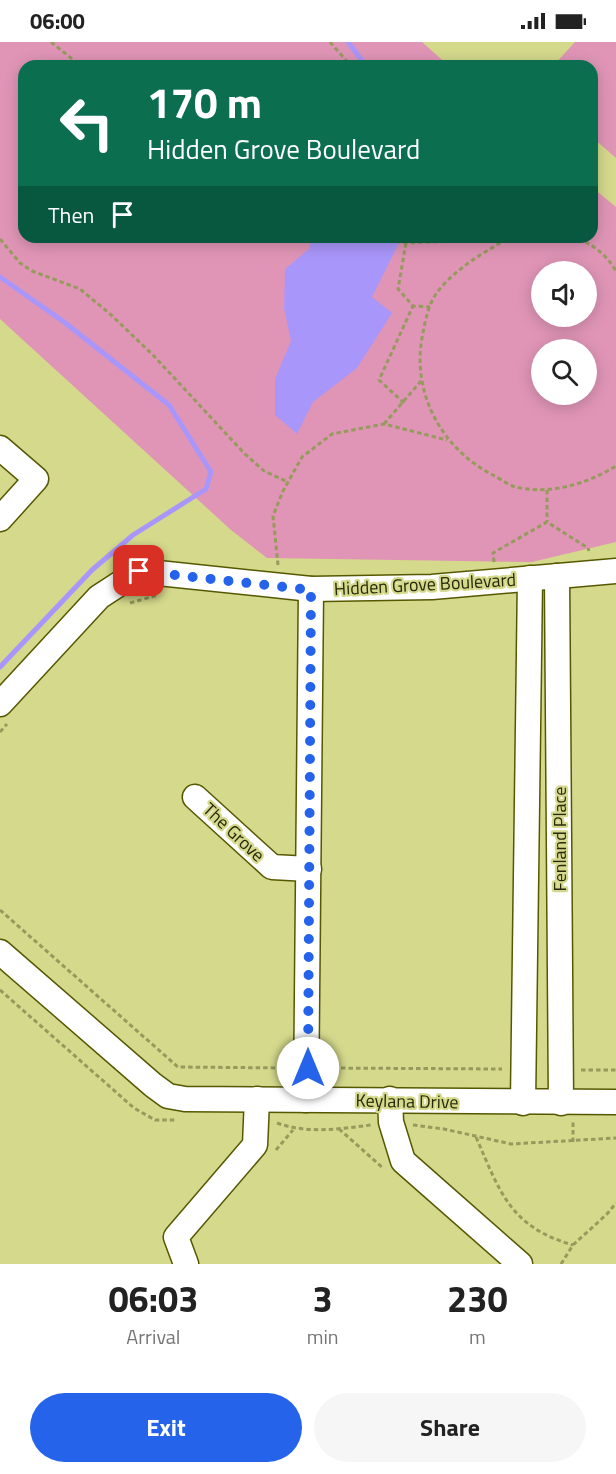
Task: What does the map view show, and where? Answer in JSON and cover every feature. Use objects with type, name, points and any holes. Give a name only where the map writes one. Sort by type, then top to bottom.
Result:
[{"type":"street","points":[[0,448],[36,479],[0,519]]},
{"type":"street","name":"Hidden Grove Boulevard","points":[[6,711],[99,597],[139,571],[311,590],[432,587],[605,572]]},
{"type":"street","name":"Fenland Place","points":[[557,576],[561,1102]]},
{"type":"street","name":"Fenland Place","points":[[523,1103],[530,578]]},
{"type":"street","points":[[306,1100],[311,590]]},
{"type":"street","name":"The Grove","points":[[195,797],[272,867],[309,869]]},
{"type":"street","name":"Keylana Drive","points":[[0,952],[168,1096],[185,1100],[306,1100],[390,1110],[523,1103],[616,1102]]},
{"type":"street","points":[[186,1264],[176,1238],[255,1145],[257,1100]]},
{"type":"street","points":[[390,1110],[403,1161],[520,1264]]},
{"type":"path","points":[[51,42],[74,60]]},
{"type":"path","points":[[330,42],[346,60]]},
{"type":"path","points":[[0,239],[20,263],[32,271],[80,289],[109,313],[153,355],[244,453],[264,471],[288,482]]},
{"type":"path","points":[[405,243],[398,289],[413,306],[430,307]]},
{"type":"path","points":[[500,243],[464,265],[437,292],[430,307],[420,346],[421,381],[430,410],[447,440],[478,467],[514,486],[547,490],[577,484],[616,466]]},
{"type":"path","points":[[588,243],[607,256],[616,271]]},
{"type":"path","points":[[404,403],[379,380],[413,306]]},
{"type":"path","points":[[384,424],[421,381]]},
{"type":"path","points":[[282,586],[273,516],[302,457],[332,434],[384,424],[447,440]]},
{"type":"path","points":[[547,490],[548,522]]},
{"type":"path","points":[[548,522],[588,548],[605,572]]},
{"type":"path","points":[[495,582],[493,553],[548,522]]},
{"type":"path","points":[[130,603],[159,595]]},
{"type":"path","points":[[0,732],[6,711]]},
{"type":"path","points":[[390,1110],[444,1129],[511,1144],[616,1138]]},
{"type":"path","points":[[476,1137],[507,1204],[522,1220],[537,1231],[573,1245]]},
{"type":"path","points":[[561,1264],[573,1245],[616,1203]]},
{"type":"shaded area","points":[[0,42],[422,42],[442,60],[18,60],[18,243],[598,243],[598,192],[616,207],[616,542],[532,562],[267,558],[231,530],[0,319]]},
{"type":"shaded area","points":[[575,42],[616,42],[616,158],[598,142],[598,60],[558,60]]},
{"type":"shaded area","points":[[310,243],[399,243],[372,297],[392,313],[357,368],[313,402],[297,434],[275,415],[275,379],[291,341],[284,308],[285,269],[309,249]]},
{"type":"waterway","points":[[348,42],[362,60]]},
{"type":"waterway","points":[[0,277],[64,322],[169,405],[211,472],[206,489],[133,535],[92,570],[0,667]]},
{"type":"route","points":[[139,571],[311,590],[308,1068]]}]
